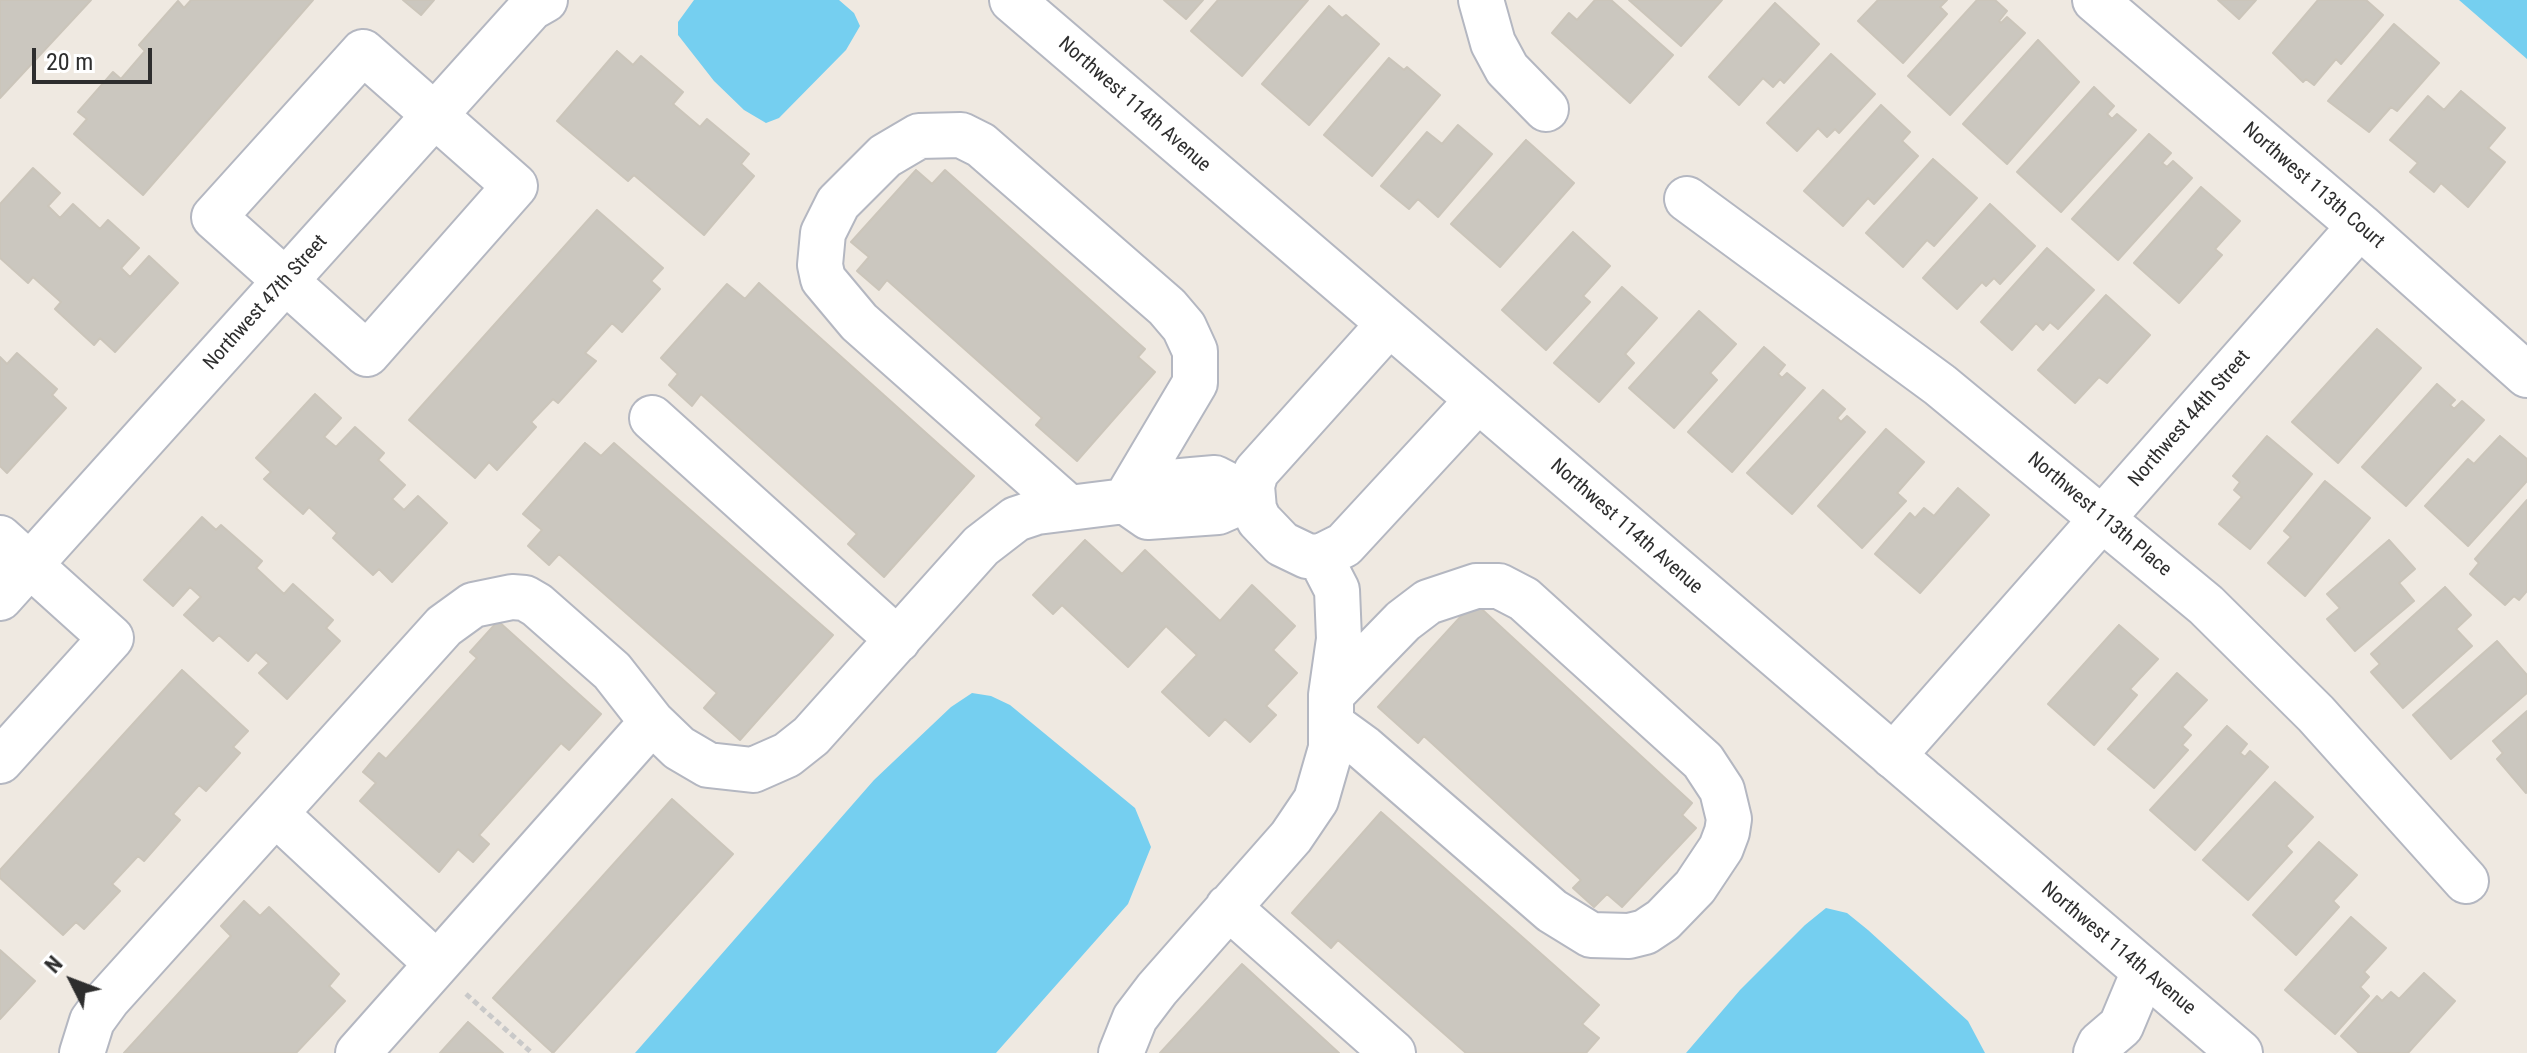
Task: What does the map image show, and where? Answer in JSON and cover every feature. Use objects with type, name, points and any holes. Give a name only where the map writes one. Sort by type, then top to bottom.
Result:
[{"type":"street","points":[[1481,0],[1493,43],[1507,69],[1546,109]]},
{"type":"street","name":"Northwest 113th Court","points":[[2095,0],[2360,226],[2527,375]]},
{"type":"street","name":"Northwest 114th Avenue","points":[[1016,1],[2240,1053]]},
{"type":"street","name":"Northwest 47th Street","points":[[0,598],[14,552],[286,281],[537,3]]},
{"type":"street","points":[[363,52],[434,117],[515,186],[367,354],[214,217],[363,52]]},
{"type":"street","points":[[1069,508],[859,322],[823,279],[820,265],[823,233],[838,203],[885,156],[919,136],[961,135],[981,145],[1167,307],[1184,327],[1195,351],[1195,383],[1125,501]]},
{"type":"street","name":"Northwest 113th Place","points":[[1687,199],[1940,385],[2103,518],[2264,659],[2466,881]]},
{"type":"street","name":"Northwest 44th Street","points":[[1893,756],[2360,226]]},
{"type":"street","points":[[1389,324],[1256,472],[1252,497],[1259,520],[1282,544],[1307,556],[1320,557],[1344,545],[1478,400]]},
{"type":"street","points":[[652,418],[898,640]]},
{"type":"street","points":[[82,1053],[92,1021],[108,999],[277,815],[444,626],[456,615],[485,600],[525,598],[537,605],[612,671],[652,722],[679,748],[708,765],[740,771],[764,767],[787,755],[811,736],[998,531],[1027,514],[1125,501],[1149,484],[1215,478],[1252,497]]},
{"type":"street","points":[[0,761],[111,638],[14,552]]},
{"type":"street","points":[[1121,1053],[1135,1018],[1291,837],[1316,800],[1331,748],[1331,710],[1311,649],[1308,619],[1307,598],[1320,557]]},
{"type":"street","points":[[1476,586],[1499,586],[1524,599],[1703,761],[1722,790],[1729,819],[1727,832],[1721,848],[1695,887],[1663,920],[1645,932],[1629,936],[1591,935],[1552,911],[1364,748],[1331,710],[1403,621],[1428,602],[1476,586]]},
{"type":"street","points":[[358,1053],[652,722]]},
{"type":"street","points":[[277,815],[437,964]]},
{"type":"street","points":[[1228,907],[1393,1053]]},
{"type":"street","points":[[2114,1044],[2144,971]]},
{"type":"path","points":[[437,964],[532,1053]]},
{"type":"water","points":[[694,0],[839,0],[854,13],[860,26],[846,50],[779,118],[766,123],[744,110],[714,81],[678,35],[678,22]]},
{"type":"water","points":[[2459,0],[2527,0],[2527,59]]},
{"type":"water","points":[[972,693],[991,696],[1010,705],[1135,808],[1151,847],[1128,904],[996,1053],[635,1053],[874,780],[951,707]]},
{"type":"water","points":[[1826,908],[1847,913],[1968,1021],[1985,1053],[1686,1053],[1740,990]]},
{"type":"building","points":[[0,0],[91,0],[0,98]]},
{"type":"building","points":[[191,0],[313,0],[143,195],[74,134],[87,119],[78,112],[113,72],[121,79],[145,51],[139,45],[178,1],[184,8]]},
{"type":"building","points":[[403,0],[434,0],[421,15]]},
{"type":"building","points":[[1164,0],[1203,0],[1186,19]]},
{"type":"building","points":[[1218,0],[1308,0],[1242,76],[1191,31]]},
{"type":"building","points":[[1595,0],[1611,0],[1673,55],[1630,103],[1552,33],[1569,13],[1577,20]]},
{"type":"building","points":[[1629,0],[1722,0],[1681,46]]},
{"type":"building","points":[[1878,0],[1947,0],[1940,7],[1947,14],[1903,63],[1858,21]]},
{"type":"building","points":[[1977,0],[1995,0],[2007,11],[1999,21],[2001,23],[2007,17],[2025,33],[1950,115],[1908,76]]},
{"type":"building","points":[[2218,0],[2256,0],[2239,19]]},
{"type":"building","points":[[2318,0],[2366,0],[2383,15],[2341,64],[2336,59],[2314,85],[2306,79],[2303,82],[2273,53]]},
{"type":"building","points":[[1775,3],[1819,44],[1784,83],[1780,79],[1773,87],[1763,78],[1739,105],[1709,77]]},
{"type":"building","points":[[1329,6],[1342,18],[1346,15],[1379,44],[1309,125],[1262,84]]},
{"type":"building","points":[[2394,24],[2439,63],[2397,111],[2391,107],[2369,132],[2328,101]]},
{"type":"building","points":[[2038,40],[2079,82],[2007,164],[1963,124]]},
{"type":"building","points":[[617,51],[633,65],[641,56],[683,92],[673,104],[700,127],[707,119],[749,154],[741,164],[754,176],[704,235],[634,175],[628,181],[557,121]]},
{"type":"building","points":[[1831,54],[1875,94],[1839,133],[1835,129],[1827,137],[1818,128],[1797,151],[1767,123]]},
{"type":"building","points":[[1389,58],[1404,70],[1407,67],[1440,95],[1372,176],[1324,135]]},
{"type":"building","points":[[2094,87],[2114,106],[2107,114],[2112,119],[2117,114],[2136,130],[2061,212],[2017,172]]},
{"type":"building","points":[[2461,91],[2505,128],[2488,148],[2505,162],[2468,207],[2441,183],[2434,192],[2410,172],[2418,163],[2390,140],[2428,96],[2444,110]]},
{"type":"building","points":[[1881,105],[1910,132],[1902,141],[1918,156],[1874,204],[1868,198],[1843,226],[1804,191]]},
{"type":"building","points":[[1458,125],[1492,154],[1438,217],[1418,199],[1409,209],[1381,186],[1427,132],[1442,144]]},
{"type":"building","points":[[2149,134],[2171,153],[2162,163],[2167,167],[2173,161],[2192,178],[2118,260],[2072,219]]},
{"type":"building","points":[[1526,140],[1574,183],[1500,267],[1451,224]]},
{"type":"building","points":[[1933,159],[1977,198],[1934,246],[1927,240],[1903,267],[1866,233]]},
{"type":"building","points":[[33,168],[60,193],[48,206],[60,218],[73,204],[100,229],[108,220],[139,248],[121,268],[130,277],[149,256],[178,283],[115,352],[100,338],[94,345],[55,309],[61,302],[33,277],[28,283],[0,258],[0,204]]},
{"type":"building","points":[[916,170],[932,184],[945,170],[1145,349],[1138,357],[1155,372],[1077,461],[1036,425],[1042,418],[887,280],[879,290],[857,271],[869,257],[851,242]]},
{"type":"building","points":[[2201,187],[2240,221],[2215,249],[2222,255],[2179,303],[2134,263]]},
{"type":"building","points":[[1990,204],[2035,246],[2000,284],[1994,278],[1986,286],[1982,282],[1957,309],[1923,278]]},
{"type":"building","points":[[597,210],[663,268],[651,281],[660,289],[622,332],[612,323],[585,353],[596,361],[558,403],[553,399],[531,422],[536,427],[497,470],[489,462],[475,478],[409,420]]},
{"type":"building","points":[[1573,232],[1610,266],[1583,296],[1590,302],[1546,350],[1502,310]]},
{"type":"building","points":[[2047,248],[2094,290],[2058,329],[2050,322],[2043,330],[2036,323],[2012,350],[1981,322]]},
{"type":"building","points":[[759,283],[974,476],[884,577],[848,544],[857,534],[701,394],[692,406],[669,385],[678,374],[661,358],[727,284],[745,299]]},
{"type":"building","points":[[1622,287],[1657,318],[1625,354],[1634,363],[1599,402],[1554,363]]},
{"type":"building","points":[[2106,295],[2150,335],[2107,383],[2099,377],[2075,403],[2038,370]]},
{"type":"building","points":[[1699,311],[1736,344],[1710,373],[1717,380],[1674,428],[1629,388]]},
{"type":"building","points":[[2377,329],[2421,368],[2338,463],[2292,422]]},
{"type":"building","points":[[1764,347],[1785,365],[1778,374],[1782,378],[1787,373],[1805,388],[1732,472],[1688,432]]},
{"type":"building","points":[[17,353],[57,389],[52,395],[66,408],[7,473],[0,466],[0,357],[7,364]]},
{"type":"building","points":[[2437,384],[2455,400],[2450,405],[2454,409],[2462,401],[2484,420],[2406,506],[2362,467]]},
{"type":"building","points":[[1823,390],[1845,409],[1837,418],[1841,422],[1847,416],[1865,432],[1792,514],[1747,473]]},
{"type":"building","points":[[315,394],[341,418],[324,437],[336,447],[355,427],[384,453],[378,460],[405,485],[392,499],[404,510],[418,496],[447,523],[392,582],[379,569],[373,575],[333,538],[337,533],[309,507],[303,514],[264,479],[271,472],[256,458]]},
{"type":"building","points":[[1886,429],[1924,462],[1897,493],[1906,501],[1862,548],[1818,506]]},
{"type":"building","points":[[2267,436],[2312,474],[2250,549],[2219,524],[2242,497],[2234,490],[2240,482],[2233,476]]},
{"type":"building","points":[[2500,436],[2527,459],[2527,481],[2468,546],[2425,506],[2468,459],[2474,464]]},
{"type":"building","points":[[585,443],[601,456],[614,443],[833,635],[740,740],[704,708],[717,693],[559,554],[549,565],[528,546],[542,530],[523,514]]},
{"type":"building","points":[[2325,481],[2370,518],[2305,596],[2268,563],[2291,537],[2284,531]]},
{"type":"building","points":[[1958,488],[1989,515],[1920,593],[1875,554],[1910,513],[1915,518],[1924,508],[1934,516]]},
{"type":"building","points":[[2527,500],[2527,591],[2519,600],[2514,596],[2505,605],[2470,574],[2479,563],[2475,559]]},
{"type":"building","points":[[202,517],[216,530],[221,525],[262,561],[256,568],[284,594],[293,584],[333,620],[326,628],[340,641],[287,699],[259,673],[269,663],[256,652],[248,661],[219,635],[213,641],[184,615],[201,597],[190,587],[173,606],[144,580]]},
{"type":"building","points":[[1085,540],[1122,574],[1145,550],[1220,621],[1252,585],[1295,626],[1273,650],[1297,673],[1266,706],[1276,715],[1250,742],[1225,719],[1209,736],[1162,692],[1197,655],[1166,626],[1128,667],[1062,605],[1053,614],[1033,595]]},
{"type":"building","points":[[2389,540],[2415,569],[2399,583],[2414,601],[2355,651],[2327,619],[2340,608],[2327,594]]},
{"type":"building","points":[[2445,587],[2471,615],[2456,629],[2472,646],[2403,708],[2371,672],[2380,664],[2371,654]]},
{"type":"building","points":[[1474,602],[1692,803],[1682,815],[1696,828],[1622,907],[1607,894],[1594,907],[1573,888],[1581,880],[1424,736],[1418,743],[1378,707]]},
{"type":"building","points":[[498,621],[601,714],[569,750],[561,743],[479,835],[489,844],[473,862],[458,849],[439,872],[360,801],[376,783],[363,772],[379,753],[386,759],[477,658],[470,652]]},
{"type":"building","points":[[2119,625],[2158,659],[2130,689],[2137,695],[2094,745],[2048,704]]},
{"type":"building","points":[[2497,641],[2527,675],[2527,693],[2451,759],[2413,715]]},
{"type":"building","points":[[182,670],[248,731],[233,747],[240,753],[206,791],[199,785],[173,814],[180,820],[144,861],[138,856],[112,884],[120,891],[84,929],[76,922],[63,935],[0,878],[0,870]]},
{"type":"building","points":[[2177,673],[2207,700],[2182,727],[2191,735],[2182,745],[2188,750],[2154,788],[2108,749]]},
{"type":"building","points":[[2527,711],[2526,793],[2497,759],[2503,753],[2493,741]]},
{"type":"building","points":[[2227,726],[2247,744],[2240,753],[2245,757],[2250,751],[2268,767],[2195,850],[2150,810]]},
{"type":"building","points":[[2275,782],[2313,817],[2286,846],[2292,852],[2248,900],[2203,860]]},
{"type":"building","points":[[672,799],[733,854],[553,1053],[493,998]]},
{"type":"building","points":[[1381,812],[1599,1005],[1582,1024],[1599,1038],[1586,1053],[1466,1053],[1338,940],[1331,948],[1292,913]]},
{"type":"building","points":[[2319,842],[2357,875],[2333,901],[2339,907],[2296,955],[2253,915]]},
{"type":"building","points":[[244,901],[260,916],[269,907],[339,974],[329,986],[345,1001],[296,1053],[124,1053],[231,936],[221,926]]},
{"type":"building","points":[[2351,917],[2386,948],[2364,972],[2369,977],[2360,987],[2369,996],[2335,1034],[2285,990]]},
{"type":"building","points":[[0,950],[35,981],[0,1019]]},
{"type":"building","points":[[1242,964],[1339,1053],[1160,1053]]},
{"type":"building","points":[[2424,973],[2455,1001],[2408,1053],[2359,1053],[2341,1036],[2377,996],[2382,1001],[2391,992],[2399,999]]},
{"type":"building","points":[[468,1022],[503,1053],[440,1053]]}]
